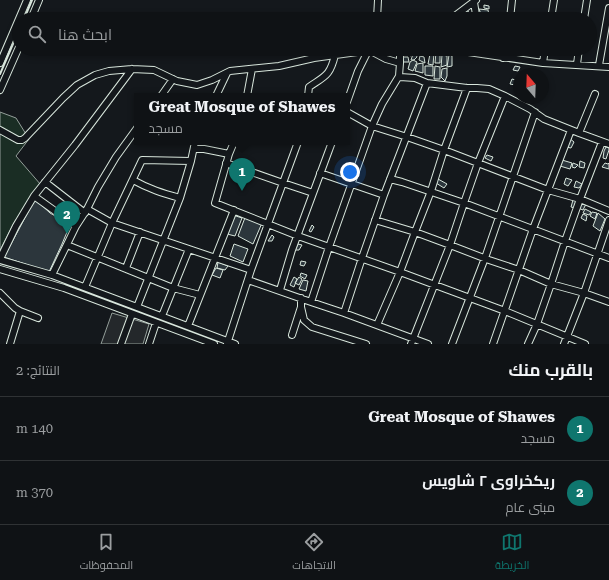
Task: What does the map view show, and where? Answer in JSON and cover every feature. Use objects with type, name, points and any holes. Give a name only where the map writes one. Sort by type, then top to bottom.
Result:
[{"type":"street","points":[[22,12],[27,0]]},
{"type":"street","points":[[34,12],[39,0]]},
{"type":"street","points":[[377,12],[378,0]]},
{"type":"street","points":[[511,12],[512,0]]},
{"type":"street","points":[[552,12],[554,0]]},
{"type":"street","points":[[585,12],[587,0]]},
{"type":"street","points":[[460,12],[475,1]]},
{"type":"street","points":[[475,1],[476,12]]},
{"type":"street","points":[[599,66],[609,8]]},
{"type":"street","points":[[0,63],[12,35]]},
{"type":"street","points":[[0,90],[15,56]]},
{"type":"street","points":[[0,130],[18,140],[22,140],[63,98],[78,85],[95,75],[109,71],[154,70],[177,81],[197,85],[212,80],[230,71],[279,66],[328,56]]},
{"type":"street","points":[[308,93],[308,87],[327,76],[335,56]]},
{"type":"street","points":[[350,94],[358,71],[366,56]]},
{"type":"street","points":[[380,56],[400,63]]},
{"type":"street","points":[[311,302],[328,246],[372,126],[382,104],[398,76],[400,56]]},
{"type":"street","points":[[493,56],[543,63],[609,66]]},
{"type":"street","points":[[543,63],[544,56]]},
{"type":"street","points":[[576,64],[578,56]]},
{"type":"street","points":[[248,93],[252,69]]},
{"type":"street","points":[[132,70],[114,96],[34,196],[16,226],[0,260],[52,275],[188,326],[228,343],[235,344]]},
{"type":"street","points":[[217,93],[227,72]]},
{"type":"street","points":[[398,76],[415,78],[427,83],[489,89],[522,104],[544,119],[609,144]]},
{"type":"street","points":[[163,93],[173,79]]},
{"type":"street","points":[[344,313],[384,195],[427,83]]},
{"type":"street","points":[[377,325],[400,272],[431,192],[444,150],[467,88]]},
{"type":"street","points":[[579,133],[595,94]]},
{"type":"street","points":[[413,341],[450,245],[478,163],[505,96]]},
{"type":"street","points":[[452,344],[485,258],[535,112]]},
{"type":"street","points":[[350,114],[372,126],[444,150],[548,190],[580,199],[609,211]]},
{"type":"street","points":[[493,344],[533,229],[571,130]]},
{"type":"street","points":[[52,275],[76,226],[86,211],[98,187],[134,132]]},
{"type":"street","points":[[528,344],[537,324],[580,199],[602,142]]},
{"type":"street","points":[[137,307],[180,198],[195,145]]},
{"type":"street","points":[[233,145],[226,162],[215,203],[268,225],[505,311],[585,344]]},
{"type":"street","points":[[228,343],[251,270],[297,145]]},
{"type":"street","points":[[280,290],[292,250],[331,145]]},
{"type":"street","points":[[194,149],[204,149],[229,154]]},
{"type":"street","points":[[85,287],[112,223],[142,160],[191,162]]},
{"type":"street","points":[[226,162],[313,193]]},
{"type":"street","points":[[320,173],[384,195]]},
{"type":"street","points":[[390,179],[464,203],[609,258]]},
{"type":"street","points":[[133,180],[154,191],[180,198]]},
{"type":"street","points":[[45,182],[86,211],[112,223],[251,270]]},
{"type":"street","points":[[34,196],[76,226]]},
{"type":"street","points":[[188,326],[234,210]]},
{"type":"street","points":[[375,220],[415,232],[519,270],[551,284],[609,302]]},
{"type":"street","points":[[564,344],[584,293],[609,220]]},
{"type":"street","points":[[126,268],[140,232]]},
{"type":"street","points":[[67,245],[173,288],[200,295]]},
{"type":"street","points":[[162,316],[189,249]]},
{"type":"street","points":[[16,274],[19,266]]},
{"type":"street","points":[[0,269],[64,288],[214,344]]},
{"type":"street","points":[[248,280],[377,325],[413,341],[428,344]]},
{"type":"street","points":[[0,293],[20,311],[38,318]]},
{"type":"street","points":[[301,298],[301,307],[304,320],[312,327],[366,344]]},
{"type":"street","points":[[292,335],[301,307]]},
{"type":"street","points":[[10,344],[20,311]]},
{"type":"street","points":[[121,344],[132,314]]},
{"type":"street","points":[[149,344],[156,323]]},
{"type":"green space","points":[[0,112],[16,118],[29,139],[16,156],[41,185],[15,221],[0,250]]},
{"type":"shaded area","points":[[112,313],[149,324],[143,344],[101,344]]},
{"type":"building","points":[[484,5],[489,6],[489,9],[484,8]]},
{"type":"building","points":[[479,9],[488,10],[488,12],[480,12]]},
{"type":"building","points":[[412,56],[417,56],[414,60],[411,60]]},
{"type":"building","points":[[420,56],[424,57],[425,63],[419,60]]},
{"type":"building","points":[[430,56],[434,56],[433,65],[428,64]]},
{"type":"building","points":[[436,56],[440,56],[440,63],[435,63]]},
{"type":"building","points":[[442,56],[447,56],[447,65],[441,67]]},
{"type":"building","points":[[449,56],[452,56],[452,66],[447,67]]},
{"type":"building","points":[[509,56],[516,56],[516,57],[511,59]]},
{"type":"building","points":[[402,57],[408,57],[409,62],[402,62]]},
{"type":"building","points":[[413,60],[417,62],[413,71],[408,69],[410,62]]},
{"type":"building","points":[[423,63],[423,73],[415,71],[417,64]]},
{"type":"building","points":[[425,66],[433,66],[433,76],[425,75]]},
{"type":"building","points":[[435,66],[440,67],[440,79],[434,79]]},
{"type":"building","points":[[447,68],[447,76],[445,81],[441,77],[442,69]]},
{"type":"building","points":[[512,79],[513,79],[513,85],[510,84]]},
{"type":"building","points":[[569,138],[574,142],[571,148],[566,147]]},
{"type":"building","points":[[606,147],[609,148],[609,150],[606,159],[603,158]]},
{"type":"building","points":[[487,155],[493,157],[491,161],[485,158]]},
{"type":"building","points":[[562,160],[572,163],[570,169],[560,166]]},
{"type":"building","points":[[580,161],[585,163],[584,168],[579,167]]},
{"type":"building","points":[[573,163],[578,165],[575,168],[572,167]]},
{"type":"building","points":[[605,163],[609,163],[609,169],[602,167]]},
{"type":"building","points":[[566,178],[572,180],[568,186],[564,184]]},
{"type":"building","points":[[438,179],[447,184],[444,188],[436,183]]},
{"type":"building","points":[[576,181],[582,184],[579,188],[574,187]]},
{"type":"building","points":[[35,199],[50,213],[70,225],[49,272],[4,257]]},
{"type":"building","points":[[573,200],[577,201],[575,208],[571,207]]},
{"type":"building","points":[[581,203],[586,204],[583,210],[578,208]]},
{"type":"building","points":[[585,209],[591,212],[589,215],[583,213]]},
{"type":"building","points":[[592,212],[597,213],[595,219],[590,216]]},
{"type":"building","points":[[598,213],[605,219],[600,231],[593,226]]},
{"type":"building","points":[[583,214],[587,216],[586,221],[581,218]]},
{"type":"building","points":[[233,215],[242,218],[235,236],[227,234]]},
{"type":"building","points":[[246,215],[262,223],[253,244],[238,236]]},
{"type":"building","points":[[312,225],[314,227],[311,232],[309,231]]},
{"type":"building","points":[[272,235],[274,237],[272,241],[268,241]]},
{"type":"building","points":[[234,244],[248,249],[243,262],[230,256]]},
{"type":"building","points":[[298,244],[302,245],[299,250],[295,250]]},
{"type":"building","points":[[301,261],[306,262],[304,266],[300,265]]},
{"type":"building","points":[[218,262],[228,266],[225,270],[217,268]]},
{"type":"building","points":[[216,268],[223,270],[220,278],[212,275]]},
{"type":"building","points":[[301,273],[307,275],[305,279],[300,276]]},
{"type":"building","points":[[294,277],[297,279],[294,287],[290,285]]},
{"type":"building","points":[[299,277],[302,279],[299,285],[295,283]]},
{"type":"building","points":[[303,280],[308,281],[306,291],[299,289]]},
{"type":"wall","points":[[27,12],[32,0]]},
{"type":"wall","points":[[0,74],[12,46]]},
{"type":"place","name":"Great Mosque of Shawes","points":[[242,191]]},
{"type":"place","name":"ريكخراوى ۲ شاويس","points":[[67,234]]}]
